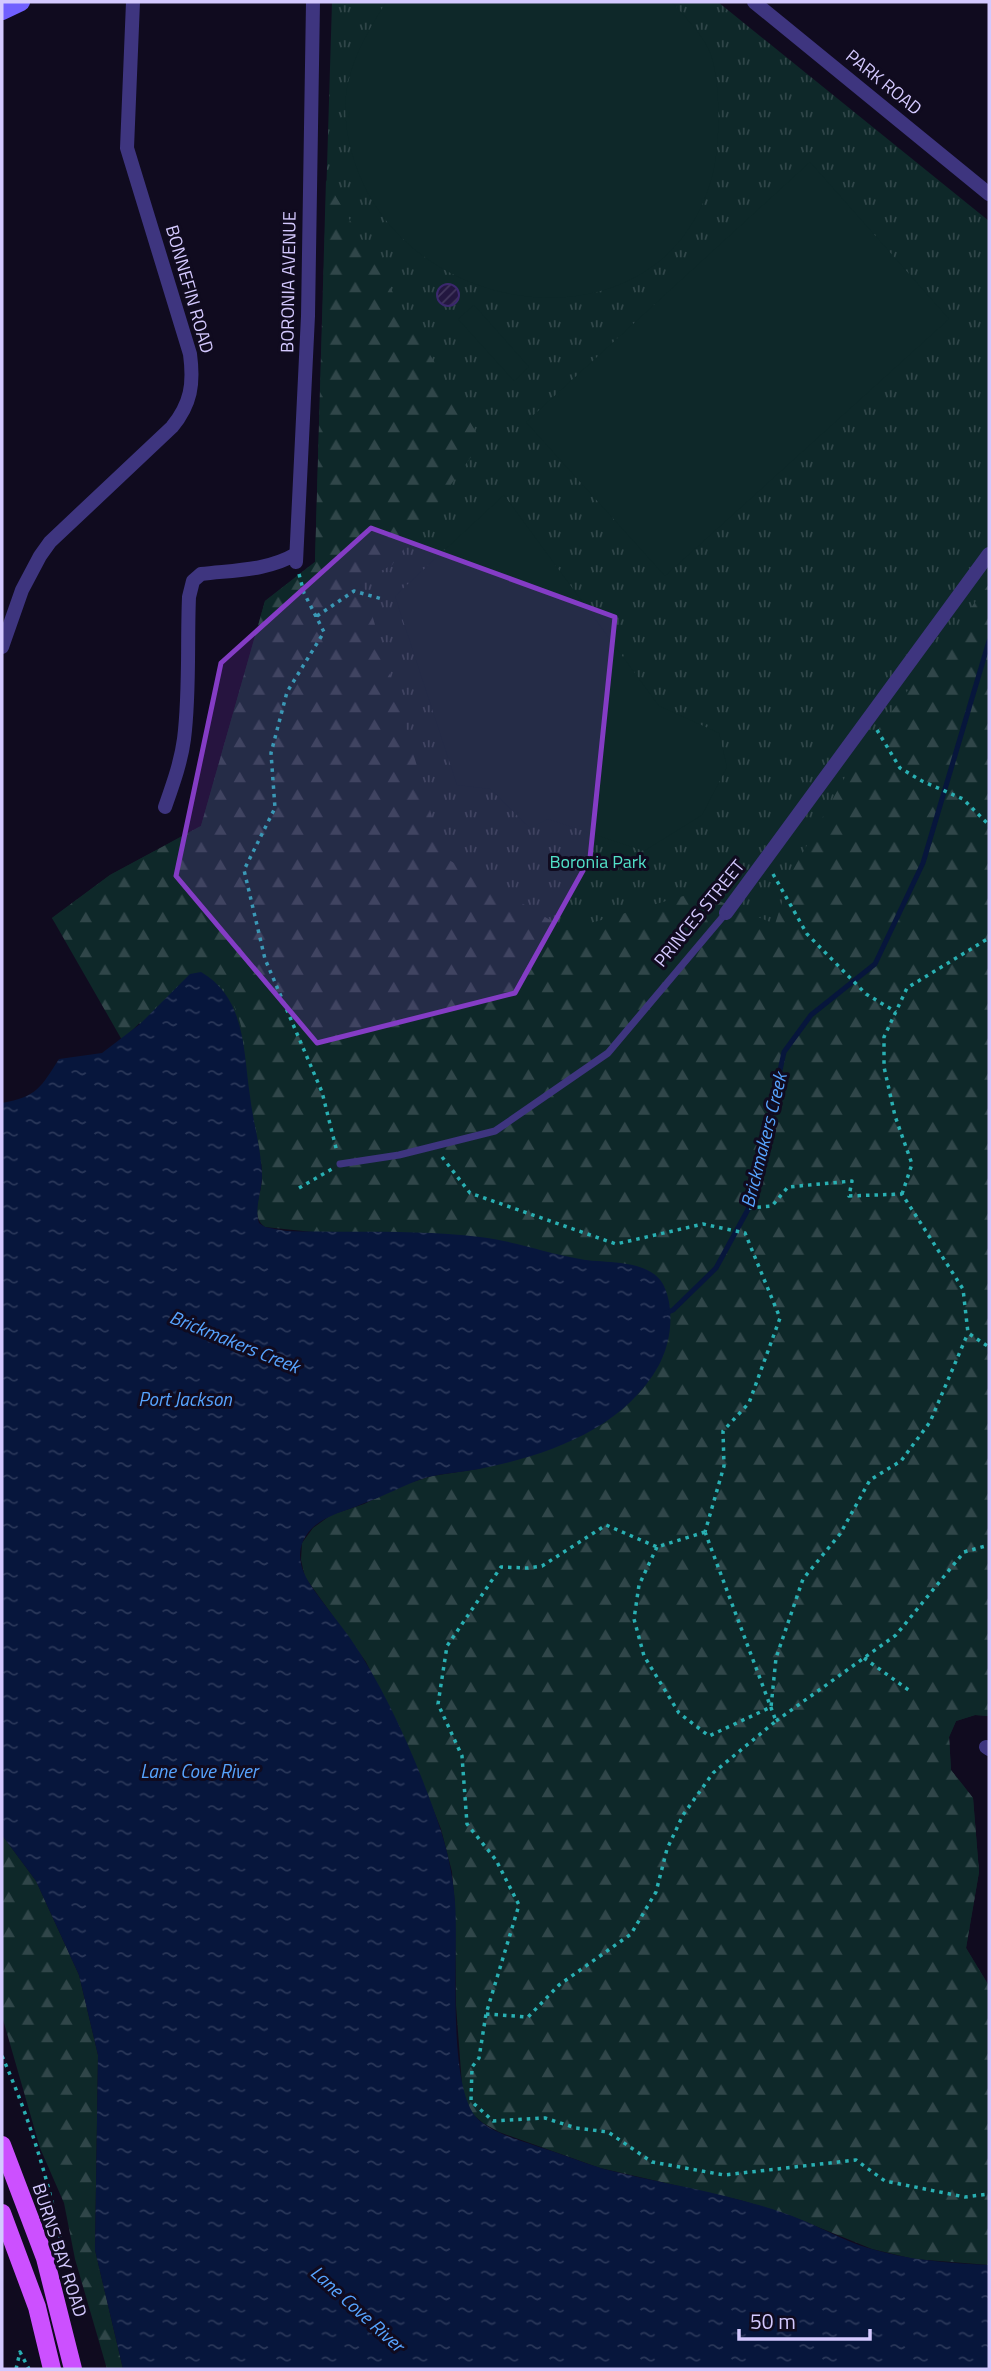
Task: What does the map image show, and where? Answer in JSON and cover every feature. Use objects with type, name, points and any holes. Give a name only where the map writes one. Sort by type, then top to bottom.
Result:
[{"type":"main road","points":[[2,11],[21,2]]},
{"type":"main road","name":"BURNS BAY ROAD","points":[[2,2145],[45,2258],[73,2369]]},
{"type":"main road","points":[[2,2213],[37,2307],[51,2369]]},
{"type":"street","name":"BONNEFIN ROAD","points":[[2,648],[22,590],[40,556],[63,529],[172,427],[186,408],[193,383],[190,354],[127,148],[133,2]]},
{"type":"street","name":"BORONIA AVENUE","points":[[296,558],[308,316],[313,2]]},
{"type":"street","name":"PARK ROAD","points":[[754,2],[989,194]]},
{"type":"street","name":"PRINCES STREET","points":[[726,913],[989,554]]},
{"type":"street","points":[[165,807],[177,774],[184,740],[189,597],[193,581],[201,574],[268,566],[296,558]]},
{"type":"lane","name":"PRINCES STREET","points":[[340,1164],[435,1147],[495,1131],[608,1053],[726,913]]},
{"type":"path","points":[[296,558],[304,593],[324,632],[287,692],[271,753],[275,808],[244,870],[265,959],[322,1092],[340,1164],[299,1188]]},
{"type":"path","points":[[317,616],[355,591],[382,599]]},
{"type":"path","points":[[870,717],[900,768],[922,782],[963,799],[989,825]]},
{"type":"path","points":[[765,859],[807,934],[866,993],[895,1012]]},
{"type":"path","points":[[902,1194],[912,1164],[895,1116],[884,1067],[884,1037],[907,988],[989,939]]},
{"type":"path","points":[[435,1147],[470,1193],[616,1244],[703,1224],[745,1233],[780,1318],[749,1403],[723,1432],[724,1466],[705,1532],[776,1721]]},
{"type":"path","points":[[750,1208],[772,1206],[788,1187],[852,1181],[849,1196],[902,1194]]},
{"type":"path","points":[[771,1707],[776,1658],[803,1579],[840,1534],[870,1480],[901,1461],[930,1422],[968,1333],[963,1289],[902,1194]]},
{"type":"path","points":[[968,1333],[989,1347]]},
{"type":"path","points":[[705,1532],[657,1547],[606,1525],[542,1566],[501,1567],[447,1646],[438,1704],[462,1756],[467,1824],[496,1860],[519,1905],[486,2014],[479,2058],[472,2067],[471,2101],[493,2121],[545,2118],[576,2128],[608,2132],[652,2162],[724,2175],[856,2160],[884,2181],[965,2197],[989,2194]]},
{"type":"path","points":[[486,2014],[528,2017],[559,1985],[631,1934],[656,1892],[667,1849],[683,1815],[713,1773],[776,1721],[896,1635],[964,1552],[989,1545]]},
{"type":"path","points":[[657,1547],[639,1585],[634,1619],[644,1656],[679,1713],[709,1736],[771,1707]]},
{"type":"path","points":[[864,1658],[910,1691]]},
{"type":"path","points":[[2,2056],[45,2170],[58,2220],[66,2267]]},
{"type":"path","points":[[16,2369],[20,2352],[29,2369]]},
{"type":"highlighted area","points":[[371,528],[615,617],[590,858],[515,993],[317,1043],[176,876],[221,663]]},
{"type":"green space","name":"Boronia Park","points":[[332,2],[718,2],[989,221],[989,1716],[975,1715],[956,1721],[949,1737],[951,1770],[973,1798],[979,1872],[966,1948],[989,1986],[989,2204],[442,1234],[322,1233],[140,1024],[52,918],[110,875],[201,826],[265,601],[315,562]]},
{"type":"green space","points":[[386,2],[672,2],[708,48],[717,88],[718,137],[715,163],[692,224],[652,267],[601,291],[544,298],[486,288],[432,262],[387,221],[356,166],[348,135],[345,104],[351,72],[364,41]]},
{"type":"green space","points":[[810,162],[949,319],[665,576],[526,422]]},
{"type":"green space","name":"Boronia Park","points":[[326,180],[482,442],[392,565],[362,581],[444,857],[567,930],[697,892],[775,924],[792,872],[854,761],[989,584],[989,1716],[975,1715],[956,1721],[949,1737],[951,1770],[973,1798],[979,1872],[966,1948],[989,1986],[989,2265],[914,2259],[872,2249],[786,2214],[740,2200],[600,2168],[499,2132],[470,2112],[462,2085],[456,2005],[452,1872],[441,1829],[407,1744],[366,1662],[305,1577],[301,1560],[302,1543],[313,1528],[331,1515],[364,1504],[403,1485],[533,1454],[589,1432],[613,1419],[643,1389],[667,1346],[670,1312],[664,1287],[659,1278],[487,1238],[442,1234],[322,1233],[265,1227],[260,1222],[257,1211],[262,1168],[243,1036],[240,1020],[226,993],[216,982],[190,974],[122,1040],[52,918],[110,875],[201,826],[265,601],[315,562]]},
{"type":"green space","points":[[474,305],[529,367],[514,381],[458,319]]},
{"type":"green space","points":[[504,495],[659,706],[719,733],[727,767],[702,815],[644,851],[548,819],[530,828],[490,789],[457,785],[395,596]]},
{"type":"green space","points":[[2,1835],[36,1881],[79,1975],[98,2055],[95,2250],[123,2369],[107,2369],[75,2259],[64,2203],[40,2148],[2,2016]]},
{"type":"water","name":"Port Jackson","points":[[201,972],[227,996],[240,1027],[261,1165],[262,1181],[257,1211],[259,1223],[265,1227],[286,1231],[432,1233],[493,1239],[580,1259],[638,1266],[657,1277],[664,1286],[670,1306],[670,1326],[659,1365],[644,1387],[626,1406],[604,1423],[581,1436],[530,1456],[411,1483],[321,1522],[313,1527],[303,1541],[300,1556],[306,1578],[364,1659],[389,1704],[421,1775],[441,1832],[454,1892],[458,2052],[462,2082],[469,2105],[480,2121],[500,2133],[604,2169],[766,2207],[851,2242],[883,2252],[928,2260],[989,2265],[989,2369],[123,2369],[95,2250],[98,2055],[79,1975],[36,1881],[2,1835],[2,1103],[31,1094],[59,1059],[102,1053],[140,1024],[190,974]]},
{"type":"building","points":[[448,284],[456,287],[459,295],[456,303],[448,306],[440,303],[437,295],[440,287]]},
{"type":"waterway","name":"Brickmakers Creek","points":[[666,1313],[673,1310],[716,1268],[751,1204],[784,1052],[811,1015],[875,964],[923,863],[989,641]]},
{"type":"water label","name":"Lane Cove River","points":[[199,1770]]},
{"type":"water label","name":"Lane Cove River","points":[[358,2308]]}]
